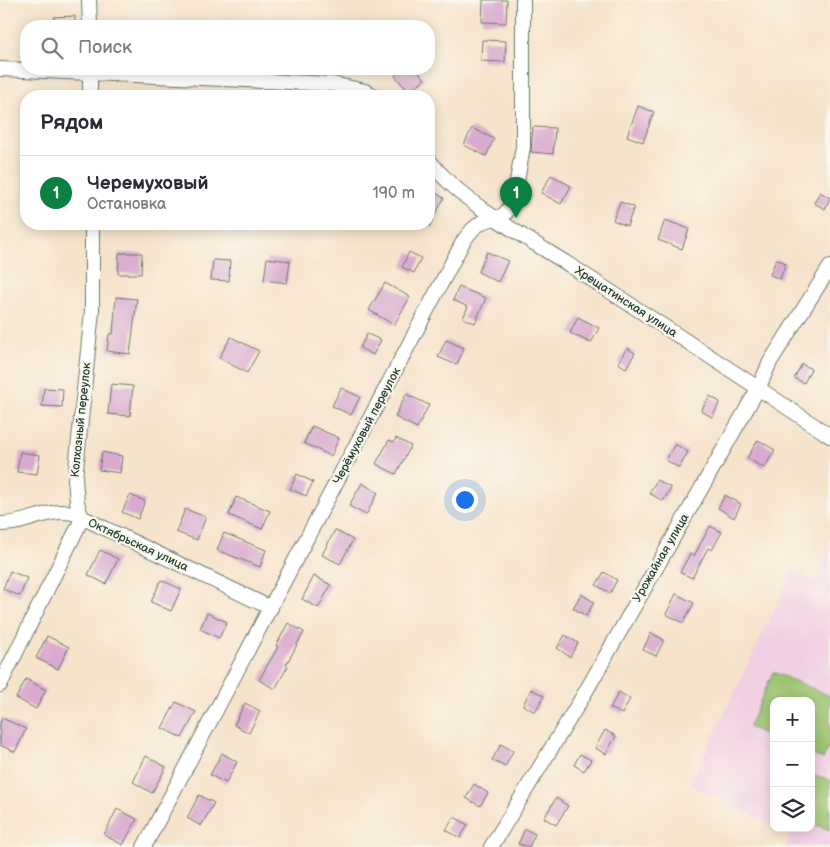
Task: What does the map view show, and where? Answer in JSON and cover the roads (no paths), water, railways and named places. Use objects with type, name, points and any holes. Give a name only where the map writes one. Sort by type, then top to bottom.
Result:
[{"type":"street","points":[[90,0],[90,20]]},
{"type":"street","name":"Черёмуховый переулок","points":[[144,847],[464,240],[482,222],[504,215],[511,206],[518,181],[523,147],[523,0]]},
{"type":"street","points":[[0,69],[20,69]]},
{"type":"street","points":[[90,75],[90,90]]},
{"type":"street","points":[[165,75],[333,84],[361,90]]},
{"type":"street","name":"Хрещатинская улица","points":[[435,167],[449,183],[496,217],[759,387],[830,436]]},
{"type":"street","name":"Колхозный переулок","points":[[82,519],[76,502],[75,479],[92,312],[92,230]]},
{"type":"street","name":"Урожайная улица","points":[[491,847],[582,698],[759,387],[770,362],[830,268]]},
{"type":"street","name":"Октябрьская улица","points":[[0,524],[51,512],[73,513],[82,519],[271,608]]},
{"type":"street","points":[[0,685],[82,519]]},
{"type":"place","name":"Черемуховый","points":[[516,218]]}]
